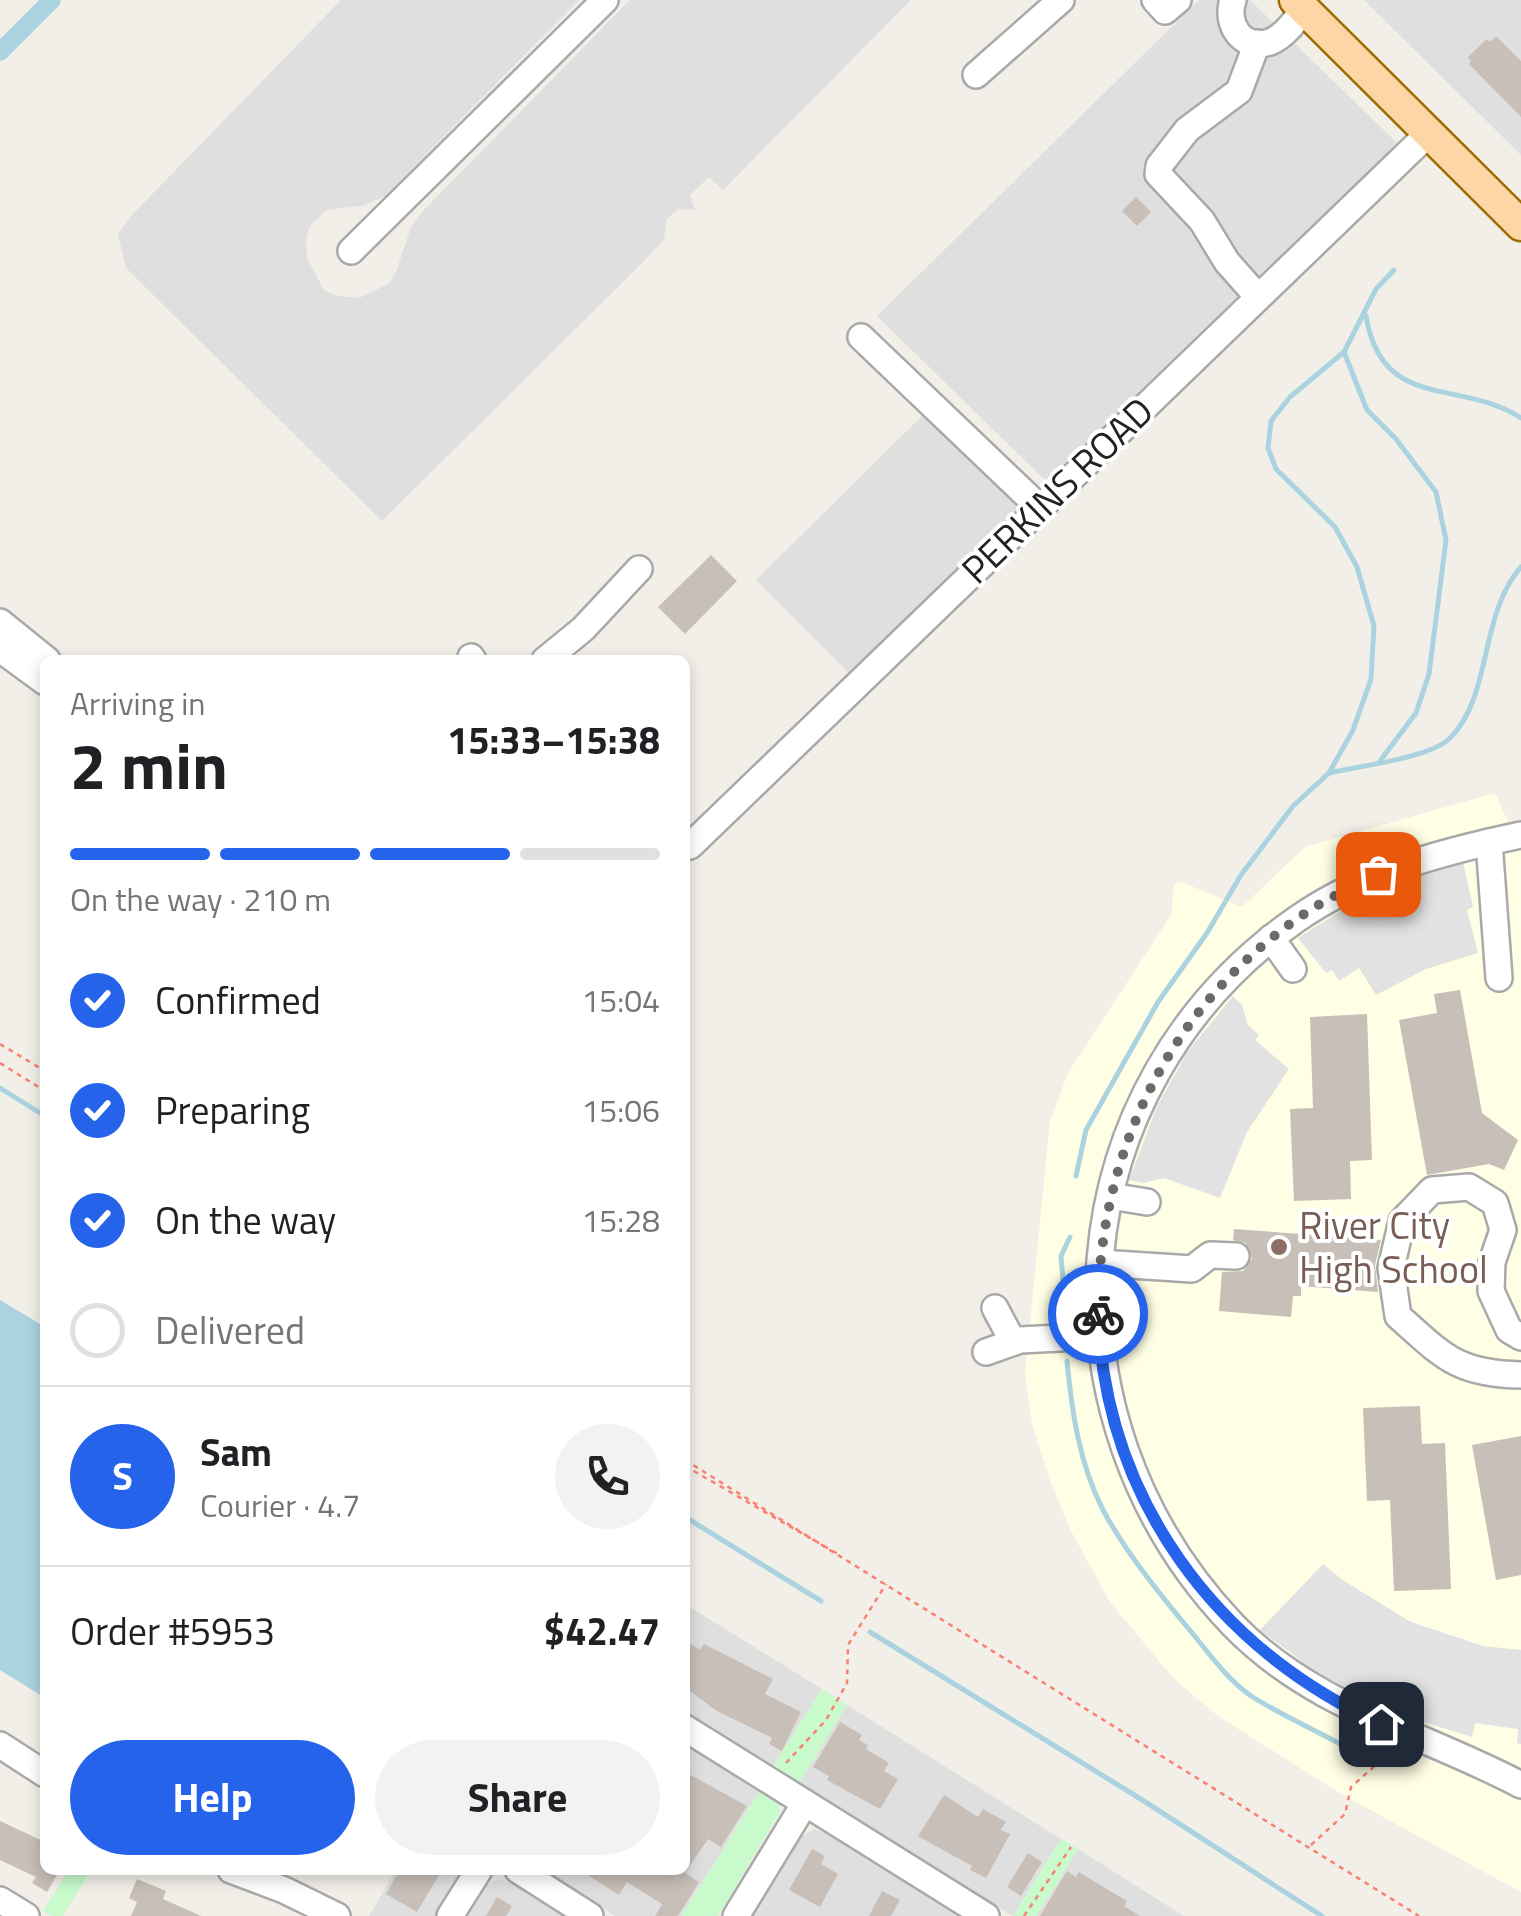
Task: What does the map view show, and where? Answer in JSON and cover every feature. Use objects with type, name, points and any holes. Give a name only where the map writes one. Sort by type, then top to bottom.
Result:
[{"type":"main road","points":[[1300,5],[1521,225]]},
{"type":"street","points":[[352,251],[605,0]]},
{"type":"street","points":[[976,75],[1061,0]]},
{"type":"street","points":[[1155,0],[1165,11],[1178,0]]},
{"type":"street","points":[[1233,0],[1228,16],[1233,29],[1257,43],[1270,42],[1285,33],[1300,5]]},
{"type":"street","points":[[1257,43],[1239,92],[1187,130],[1158,166],[1158,174],[1202,221],[1227,262],[1258,297]]},
{"type":"street","name":"PERKINS ROAD","points":[[690,846],[1429,133]]},
{"type":"street","points":[[862,337],[1039,506]]},
{"type":"street","points":[[551,655],[583,629],[640,569]]},
{"type":"street","points":[[0,622],[41,655]]},
{"type":"street","points":[[0,649],[40,678]]},
{"type":"street","points":[[1521,835],[1448,850],[1378,874],[1326,901],[1271,938],[1220,986],[1168,1055],[1138,1113],[1110,1196],[1100,1263],[1100,1336],[1110,1403],[1133,1474],[1163,1535],[1201,1589],[1236,1628],[1298,1679],[1352,1711],[1482,1764],[1521,1785]]},
{"type":"street","points":[[1489,842],[1499,978]]},
{"type":"street","points":[[1271,938],[1293,968]]},
{"type":"street","points":[[1521,1337],[1509,1330],[1492,1290],[1492,1262],[1503,1230],[1494,1204],[1469,1188],[1432,1190],[1402,1221],[1391,1268],[1398,1316],[1446,1358],[1486,1374],[1521,1375]]},
{"type":"street","points":[[1110,1196],[1146,1202]]},
{"type":"street","points":[[1100,1263],[1192,1269],[1210,1256],[1236,1256]]},
{"type":"street","points":[[995,1308],[1012,1342]]},
{"type":"street","points":[[986,1352],[1012,1342],[1100,1336]]},
{"type":"street","points":[[690,1731],[986,1916]]},
{"type":"street","points":[[0,1746],[40,1771]]},
{"type":"street","points":[[736,1916],[805,1803]]},
{"type":"street","points":[[244,1875],[337,1916]]},
{"type":"street","points":[[450,1916],[476,1875]]},
{"type":"street","points":[[526,1875],[590,1916]]},
{"type":"street","points":[[0,1900],[26,1916]]},
{"type":"path","points":[[0,1044],[40,1069]]},
{"type":"path","points":[[0,1063],[40,1088]]},
{"type":"path","points":[[690,1463],[1419,1916]]},
{"type":"path","points":[[690,1469],[887,1582]]},
{"type":"path","points":[[772,1784],[800,1745],[826,1720],[847,1683],[848,1645],[887,1582]]},
{"type":"path","points":[[1309,1847],[1346,1814],[1351,1787],[1378,1763],[1396,1730]]},
{"type":"path","points":[[1024,1916],[1072,1847]]},
{"type":"shaded area","points":[[341,0],[579,0],[385,196],[365,205],[327,210],[310,225],[307,258],[324,290],[359,298],[388,284],[411,227],[423,211],[630,0],[911,0],[723,190],[709,177],[690,195],[695,210],[678,209],[666,220],[664,240],[382,521],[126,268],[118,234],[130,217]]},
{"type":"shaded area","points":[[1199,0],[1250,0],[1399,145],[1046,481],[877,316]]},
{"type":"shaded area","points":[[1364,0],[1521,0],[1521,155]]},
{"type":"shaded area","points":[[926,412],[1028,508],[853,677],[756,580]]},
{"type":"shaded area","name":"River City High School","points":[[1495,793],[1521,850],[1521,1892],[1343,1795],[1218,1716],[1174,1679],[1110,1602],[1070,1529],[1032,1424],[1025,1374],[1050,1121],[1068,1073],[1171,915],[1174,884],[1179,881],[1242,907],[1305,847]]},
{"type":"shaded area","points":[[1463,862],[1473,907],[1467,910],[1478,953],[1426,969],[1376,995],[1359,968],[1339,981],[1332,970],[1326,973],[1298,938],[1353,903],[1393,884]]},
{"type":"shaded area","points":[[1233,996],[1242,1005],[1248,1025],[1259,1035],[1255,1040],[1289,1069],[1247,1132],[1220,1198],[1164,1178],[1143,1183],[1129,1180],[1157,1106],[1188,1051]]},
{"type":"shaded area","points":[[1323,1564],[1411,1622],[1483,1646],[1521,1650],[1521,1744],[1517,1743],[1518,1729],[1475,1723],[1472,1737],[1391,1712],[1316,1672],[1260,1630]]},
{"type":"shaded area","points":[[690,1607],[822,1689],[773,1766],[690,1714]]},
{"type":"shaded area","points":[[847,1705],[1061,1839],[1013,1916],[799,1783]]},
{"type":"shaded area","points":[[690,1746],[760,1791],[681,1916],[615,1916],[548,1875],[690,1875]]},
{"type":"shaded area","points":[[814,1829],[829,1834],[959,1916],[750,1916],[798,1839]]},
{"type":"shaded area","points":[[1078,1849],[1184,1916],[1036,1916]]},
{"type":"shaded area","points":[[393,1875],[460,1875],[435,1916],[369,1916]]},
{"type":"shaded area","points":[[501,1880],[564,1916],[467,1916],[484,1888]]},
{"type":"green space","points":[[822,1689],[847,1705],[799,1783],[773,1766]]},
{"type":"green space","points":[[760,1791],[779,1803],[780,1812],[718,1916],[681,1916]]},
{"type":"green space","points":[[1061,1839],[1078,1849],[1036,1916],[1013,1916]]},
{"type":"green space","points":[[66,1875],[88,1875],[63,1916],[43,1911]]},
{"type":"water","points":[[0,1300],[40,1324],[40,1695],[0,1670]]},
{"type":"building","points":[[1496,36],[1521,61],[1521,117],[1469,64],[1468,57]]},
{"type":"building","points":[[1136,197],[1151,212],[1137,226],[1122,211]]},
{"type":"building","points":[[711,555],[737,581],[685,634],[658,607]]},
{"type":"building","points":[[1460,990],[1482,1113],[1518,1140],[1504,1170],[1489,1164],[1427,1175],[1399,1020],[1437,1013],[1434,994]]},
{"type":"building","points":[[1367,1014],[1372,1160],[1350,1161],[1351,1199],[1294,1201],[1290,1109],[1313,1108],[1310,1017]]},
{"type":"building","points":[[1234,1229],[1381,1240],[1375,1265],[1378,1292],[1301,1286],[1301,1296],[1293,1296],[1291,1317],[1219,1311],[1222,1272],[1243,1271],[1252,1258],[1245,1243],[1233,1240]]},
{"type":"building","points":[[1420,1406],[1422,1444],[1445,1443],[1451,1589],[1394,1591],[1390,1500],[1367,1501],[1363,1408]]},
{"type":"building","points":[[1521,1436],[1521,1575],[1496,1580],[1472,1445]]},
{"type":"building","points":[[690,1644],[700,1650],[704,1644],[773,1679],[765,1694],[801,1712],[782,1751],[769,1744],[772,1738],[715,1710],[690,1691]]},
{"type":"building","points":[[840,1722],[862,1735],[859,1740],[868,1745],[866,1749],[889,1763],[884,1771],[898,1779],[880,1809],[827,1780],[829,1776],[813,1767]]},
{"type":"building","points":[[690,1775],[747,1806],[721,1847],[708,1839],[690,1866]]},
{"type":"building","points":[[944,1795],[978,1817],[983,1809],[1006,1822],[1001,1830],[1010,1834],[986,1878],[918,1836]]},
{"type":"building","points":[[0,1821],[40,1840],[40,1875],[57,1875],[47,1892],[32,1883],[36,1877],[0,1860]]},
{"type":"building","points":[[812,1849],[825,1856],[821,1864],[838,1874],[820,1907],[789,1890]]},
{"type":"building","points":[[1028,1853],[1042,1862],[1021,1896],[1007,1887]]},
{"type":"building","points":[[1067,1871],[1076,1877],[1079,1872],[1127,1901],[1124,1906],[1140,1916],[1040,1916]]},
{"type":"building","points":[[397,1875],[439,1875],[417,1912],[386,1894]]},
{"type":"building","points":[[588,1875],[688,1875],[699,1882],[678,1916],[655,1916],[662,1904],[627,1882],[619,1895]]},
{"type":"building","points":[[137,1879],[166,1891],[163,1899],[201,1916],[131,1916],[137,1902],[129,1898]]},
{"type":"building","points":[[882,1891],[900,1900],[891,1916],[869,1916]]},
{"type":"building","points":[[497,1897],[512,1906],[506,1916],[486,1916]]},
{"type":"waterway","points":[[0,52],[52,0]]},
{"type":"waterway","points":[[1076,1176],[1086,1130],[1158,1002],[1207,933],[1241,875],[1293,806],[1329,773],[1353,730],[1371,679],[1374,626],[1357,567],[1335,527],[1276,469],[1268,448],[1271,421],[1290,397],[1344,352],[1376,289],[1394,270]]},
{"type":"waterway","points":[[1366,316],[1375,346],[1388,367],[1406,380],[1497,406],[1521,418]]},
{"type":"waterway","points":[[1344,352],[1367,410],[1396,439],[1436,492],[1446,540],[1429,674],[1416,713],[1380,761]]},
{"type":"waterway","points":[[1329,773],[1410,756],[1449,739],[1472,702],[1498,608],[1521,567]]},
{"type":"waterway","points":[[0,1088],[40,1113]]},
{"type":"waterway","points":[[1065,1305],[1061,1256],[1070,1237]]},
{"type":"waterway","points":[[1067,1361],[1074,1418],[1088,1474],[1103,1510],[1133,1558],[1235,1683],[1262,1703],[1346,1747]]},
{"type":"waterway","points":[[690,1520],[821,1601]]},
{"type":"waterway","points":[[870,1632],[1322,1916]]},
{"type":"way so far","points":[[1098,1314],[1101,1245],[1116,1172],[1150,1086],[1168,1055],[1220,986],[1271,938],[1326,901],[1378,874]]},
{"type":"place","name":"River City High School","points":[[1279,1247]]},
{"type":"route","points":[[1098,1314],[1106,1386],[1120,1441],[1139,1489],[1181,1562],[1236,1628],[1276,1663],[1319,1692],[1381,1724]]}]
